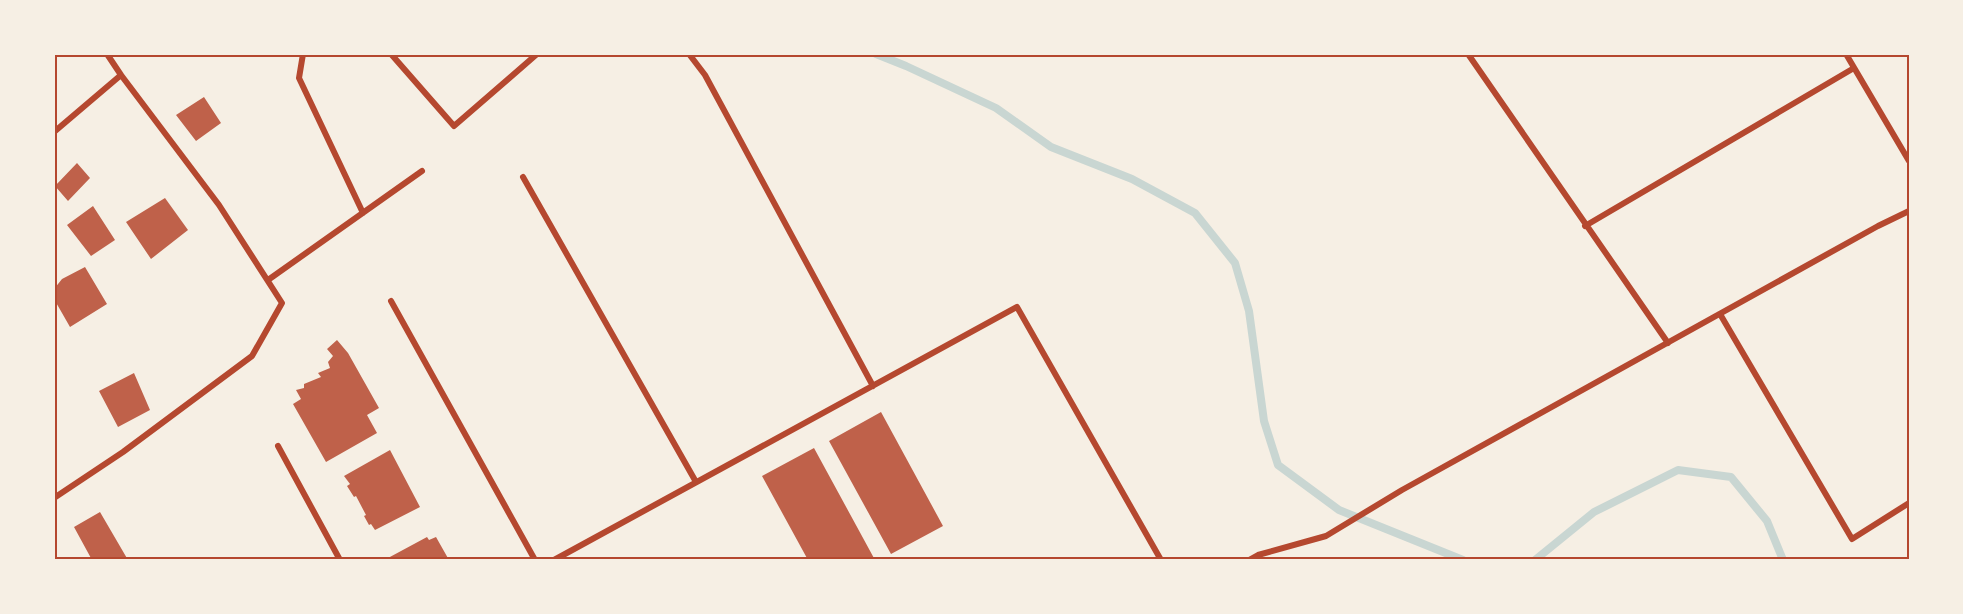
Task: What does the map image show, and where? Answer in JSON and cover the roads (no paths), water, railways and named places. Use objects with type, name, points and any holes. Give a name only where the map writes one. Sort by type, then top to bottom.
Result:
[{"type":"street","points":[[54,498],[123,452],[252,356],[282,303],[219,205],[107,54]]},
{"type":"street","points":[[303,54],[298,78],[363,213]]},
{"type":"street","points":[[391,54],[454,126],[537,54]]},
{"type":"street","points":[[689,54],[705,75],[873,386]]},
{"type":"street","points":[[1468,54],[1668,344]]},
{"type":"street","points":[[1846,54],[1909,160]]},
{"type":"street","points":[[1585,226],[1854,68]]},
{"type":"street","points":[[54,132],[121,75]]},
{"type":"street","points":[[268,280],[422,171]]},
{"type":"street","points":[[523,177],[696,482]]},
{"type":"street","points":[[1249,560],[1258,555],[1326,536],[1402,490],[1878,226],[1909,211]]},
{"type":"street","points":[[391,301],[535,560]]},
{"type":"street","points":[[554,560],[1017,307],[1161,560]]},
{"type":"street","points":[[1720,314],[1852,539],[1909,503]]},
{"type":"street","points":[[278,446],[340,560]]},
{"type":"waterway","points":[[876,54],[996,108],[1051,147],[1132,179],[1195,213],[1235,263],[1249,311],[1264,421],[1278,465],[1339,510],[1463,560]]},
{"type":"waterway","points":[[1535,560],[1594,512],[1678,470],[1731,477],[1767,521],[1783,560]]}]
